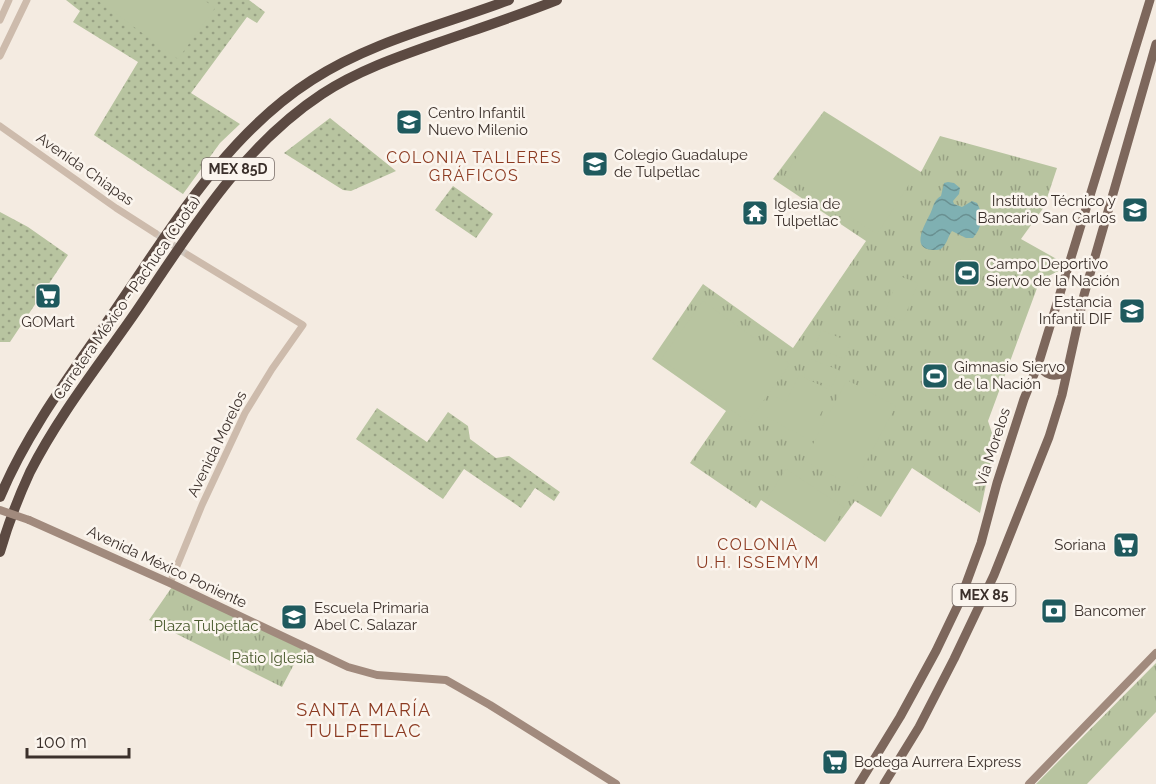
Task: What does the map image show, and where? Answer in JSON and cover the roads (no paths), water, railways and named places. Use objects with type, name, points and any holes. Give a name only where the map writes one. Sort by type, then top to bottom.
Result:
[{"type":"highway","name":"Carretera México - Pachuca (Cuota)","points":[[0,497],[31,435],[69,377],[193,198],[250,131],[286,98],[340,63],[398,38],[509,0]]},
{"type":"highway","name":"Carretera México - Pachuca (Cuota)","points":[[0,552],[14,507],[46,444],[208,207],[260,145],[295,114],[322,94],[350,78],[404,54],[557,0]]},
{"type":"main road","name":"Vía Morelos","points":[[859,784],[900,717],[959,603],[981,543],[997,483],[1024,399],[1039,362],[1150,0]]},
{"type":"main road","name":"MEX 85","points":[[884,784],[920,727],[994,575],[1049,437],[1062,395],[1084,295],[1156,44]]},
{"type":"main road","points":[[1039,362],[1041,368],[1050,375],[1061,375],[1067,370]]},
{"type":"main road","name":"Avenida México Poniente","points":[[0,510],[29,520],[170,583],[348,667],[377,675],[446,680],[616,784]]},
{"type":"main road","points":[[1029,784],[1156,653]]},
{"type":"street","points":[[0,20],[9,0]]},
{"type":"street","points":[[0,56],[27,0]]},
{"type":"street","name":"Avenida Chiapas","points":[[0,126],[155,233]]},
{"type":"street","name":"Avenida Morelos","points":[[170,583],[202,505],[245,413],[303,325],[188,255]]},
{"type":"water","points":[[948,182],[960,188],[959,194],[953,201],[954,204],[962,207],[972,201],[977,203],[981,212],[980,226],[973,238],[966,238],[952,231],[941,249],[926,249],[922,245],[921,235],[934,203],[941,196],[944,183]]},
{"type":"tunnel","points":[[155,233],[188,255]]},
{"type":"place","name":"Centro Infantil Nuevo Milenio","points":[[409,122]]},
{"type":"place","name":"Colegio Guadalupe de Tulpetlac","points":[[595,164]]},
{"type":"place","name":"Instituto Técnico y Bancario San Carlos","points":[[1135,210]]},
{"type":"place","name":"Iglesia de Tulpetlac","points":[[755,213]]},
{"type":"place","name":"Campo Deportivo Siervo de la Nación","points":[[967,273]]},
{"type":"place","name":"GOMart","points":[[48,296]]},
{"type":"place","name":"Estancia Infantil DIF","points":[[1132,311]]},
{"type":"place","name":"Gimnasio Siervo de la Nación","points":[[935,376]]},
{"type":"place","name":"Soriana","points":[[1126,545]]},
{"type":"place","name":"Bancomer","points":[[1054,611]]},
{"type":"place","name":"Escuela Primaria Abel C. Salazar","points":[[294,617]]},
{"type":"place","name":"Bodega Aurrera Express","points":[[835,762]]},
{"type":"district","name":"COLONIA TALLERES GRÁFICOS","points":[[474,166]]},
{"type":"district","name":"COLONIA U.H. ISSEMYM","points":[[758,553]]},
{"type":"district","name":"SANTA MARÍA TULPETLAC","points":[[364,719]]},
{"type":"park label","name":"Plaza Tulpetlac","points":[[206,626]]},
{"type":"park label","name":"Patio Iglesia","points":[[273,658]]}]
